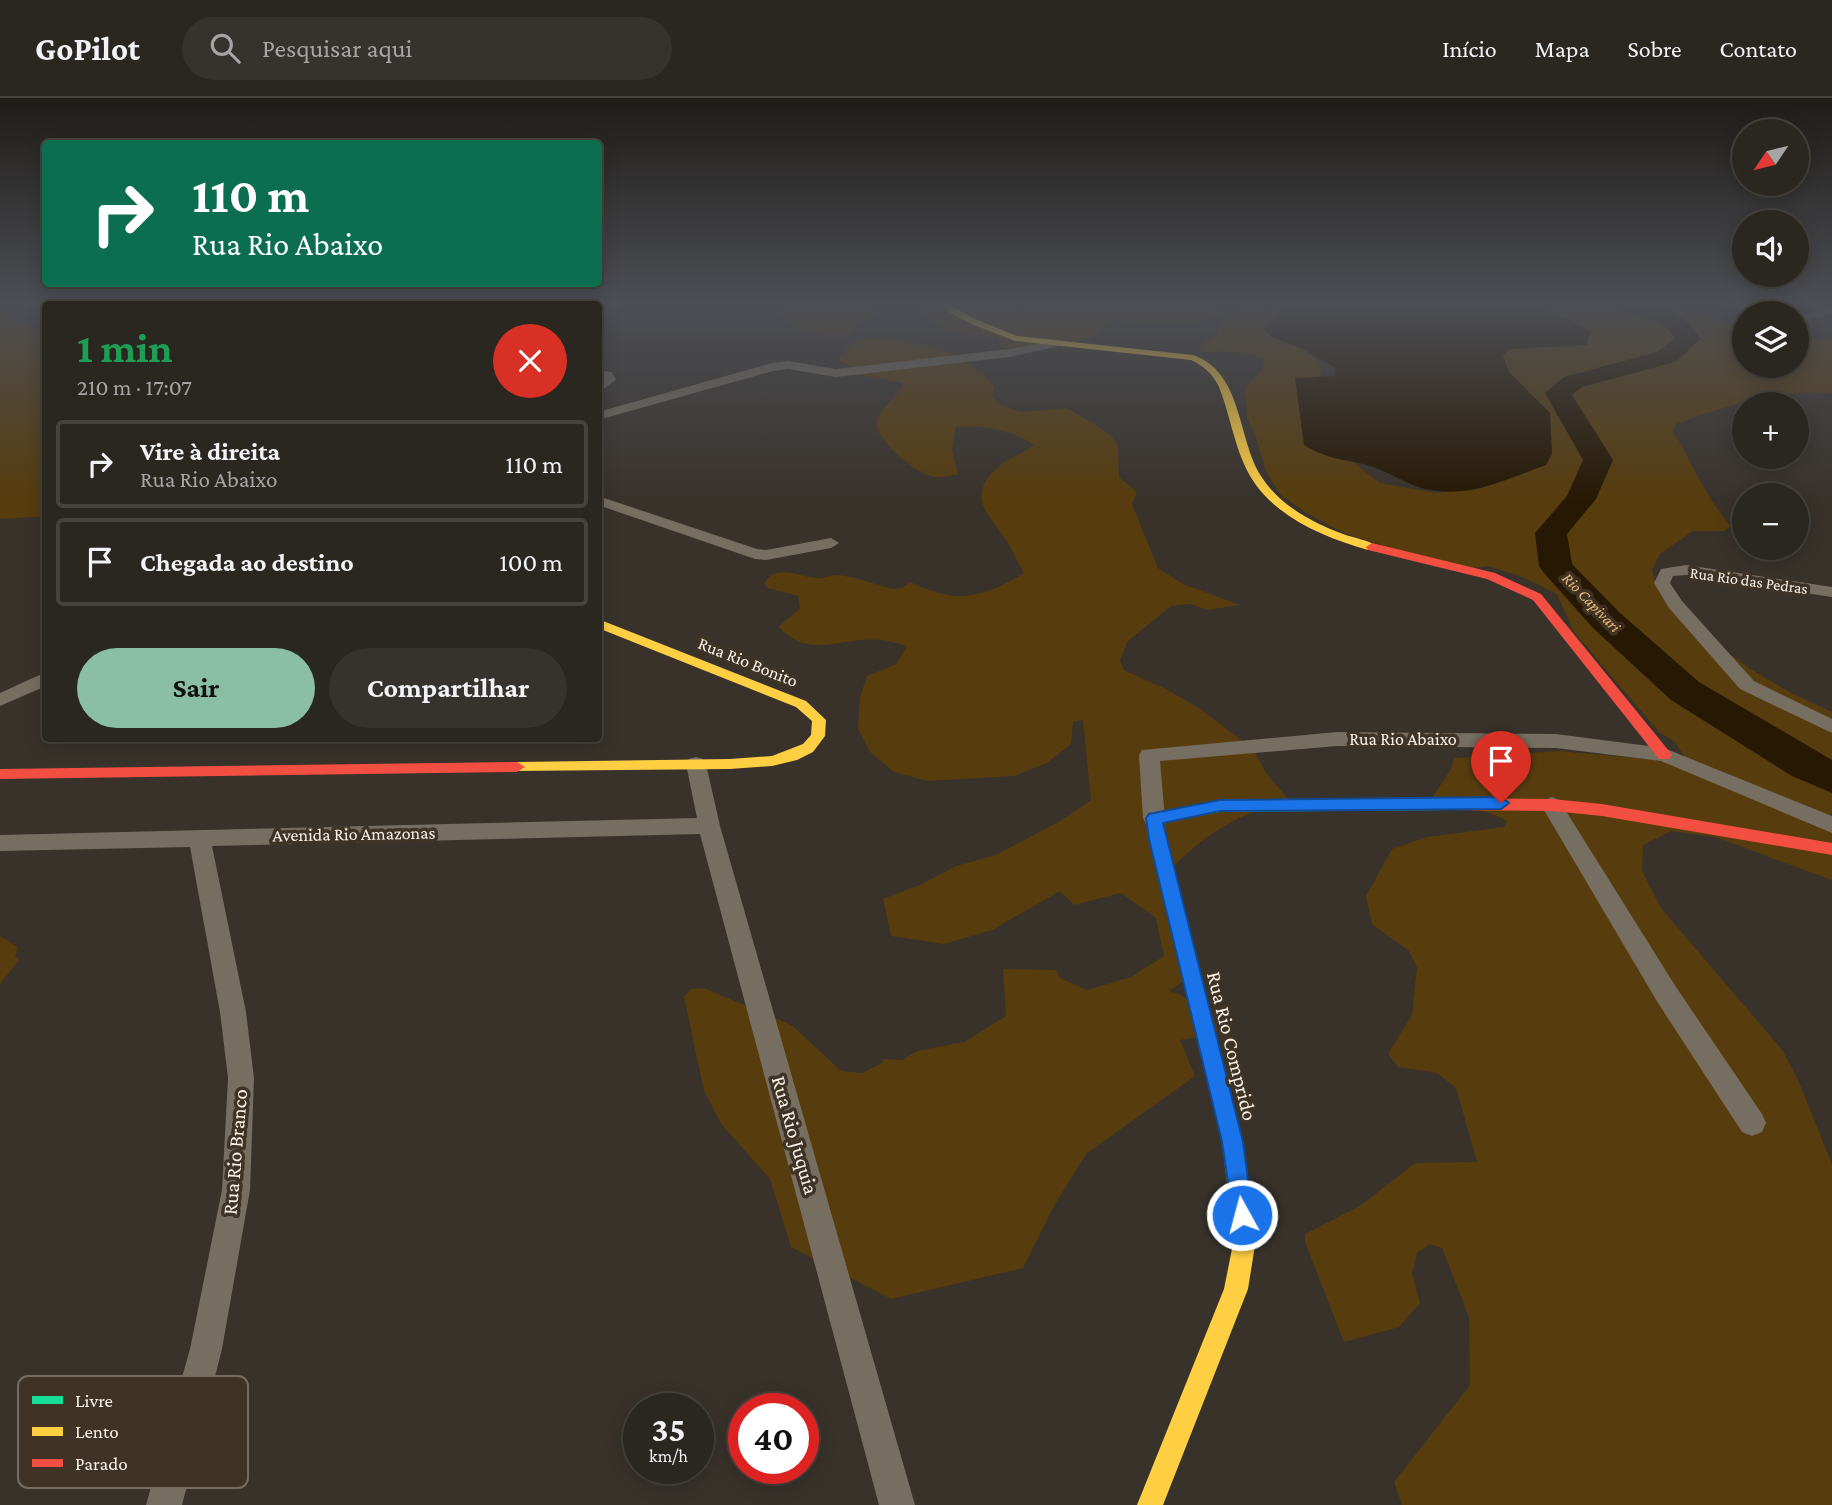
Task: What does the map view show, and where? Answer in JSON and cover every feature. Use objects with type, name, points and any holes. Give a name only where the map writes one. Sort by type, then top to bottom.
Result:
[{"type":"street","points":[[602,415],[766,369]]},
{"type":"street","points":[[810,369],[836,373],[874,369]]},
{"type":"street","points":[[1211,369],[1223,386],[1250,466],[1264,489],[1283,507],[1315,525],[1357,542],[1491,576],[1537,597],[1664,755]]},
{"type":"street","points":[[602,374],[607,375],[610,380],[602,386]]},
{"type":"street","points":[[602,501],[755,554],[766,555],[831,543]]},
{"type":"street","name":"Rua Rio das Pedras","points":[[1832,592],[1700,572],[1667,572],[1662,583],[1675,604],[1747,685],[1832,727]]},
{"type":"street","name":"Rua Rio Bonito","points":[[602,626],[801,704],[819,720],[818,737],[810,748],[797,755],[782,760],[696,764]]},
{"type":"street","points":[[0,700],[42,680]]},
{"type":"street","name":"Rua Rio Abaixo","points":[[1154,818],[1149,755],[1337,739],[1486,739],[1556,741],[1664,755],[1832,825]]},
{"type":"street","points":[[0,774],[696,764]]},
{"type":"street","name":"Rua Rio Juquia","points":[[696,764],[709,826],[897,1505]]},
{"type":"street","points":[[1154,818],[1220,806],[1501,803],[1552,805],[1602,810],[1832,849]]},
{"type":"street","points":[[1552,805],[1667,995],[1752,1123]]},
{"type":"street","name":"Rua Rio Comprido","points":[[1150,1505],[1236,1289],[1245,1239],[1232,1142],[1154,818]]},
{"type":"street","name":"Avenida Rio Amazonas","points":[[0,843],[709,826]]},
{"type":"street","name":"Rua Rio Branco","points":[[199,837],[233,1013],[241,1079],[236,1190],[199,1376]]},
{"type":"street","name":"Rua Rio Branco","points":[[164,1505],[169,1488]]},
{"type":"shaded area","points":[[0,369],[42,369],[42,516],[0,518]]},
{"type":"shaded area","points":[[852,369],[976,369],[994,387],[992,397],[1002,406],[1021,412],[1067,408],[1112,437],[1118,446],[1119,477],[1137,492],[1132,504],[1158,568],[1183,584],[1240,605],[1207,610],[1190,604],[1171,606],[1127,642],[1120,661],[1124,670],[1199,708],[1253,749],[1266,773],[1289,800],[1224,826],[1197,845],[1170,870],[1192,975],[1169,991],[1181,995],[1222,1023],[1214,1035],[1180,1040],[1195,1076],[1086,1154],[1054,1206],[1023,1268],[891,1299],[791,1247],[770,1179],[722,1125],[704,1091],[684,997],[691,989],[704,988],[793,1026],[841,1071],[862,1073],[882,1063],[883,1059],[902,1060],[917,1051],[964,1042],[1006,1016],[1003,969],[1056,970],[1060,978],[1087,990],[1131,977],[1164,956],[1156,918],[1121,893],[1074,905],[1060,891],[992,930],[944,944],[891,936],[883,899],[922,884],[956,866],[996,855],[1060,821],[1091,800],[1083,720],[1073,722],[1071,744],[1047,763],[1015,776],[928,781],[894,772],[870,752],[858,729],[860,697],[867,676],[896,664],[907,646],[866,640],[815,645],[803,643],[778,627],[800,609],[798,596],[768,588],[764,584],[775,573],[789,572],[820,578],[842,575],[893,589],[902,588],[910,582],[941,594],[968,596],[995,588],[1024,573],[1008,543],[988,515],[981,498],[987,479],[997,468],[1034,445],[997,429],[956,427],[952,449],[958,475],[929,475],[900,457],[884,440],[877,424],[880,413],[903,383],[861,375]]},
{"type":"shaded area","points":[[1262,369],[1322,369],[1321,374],[1300,398],[1329,451],[1354,463],[1380,483],[1436,493],[1483,488],[1495,479],[1497,369],[1732,369],[1732,378],[1809,378],[1809,369],[1832,369],[1832,393],[1732,392],[1732,406],[1676,424],[1673,432],[1706,492],[1731,526],[1724,531],[1693,531],[1660,554],[1652,570],[1656,586],[1716,644],[1791,693],[1832,712],[1832,815],[1813,810],[1832,827],[1832,880],[1715,837],[1671,831],[1643,845],[1642,871],[1661,908],[1783,1051],[1799,1082],[1832,1164],[1832,1505],[1402,1505],[1394,1482],[1470,1385],[1469,1317],[1442,1248],[1430,1244],[1417,1253],[1412,1273],[1420,1303],[1399,1327],[1344,1342],[1305,1242],[1305,1234],[1360,1206],[1415,1163],[1477,1162],[1456,1088],[1437,1073],[1398,1067],[1388,1054],[1412,1015],[1417,967],[1409,951],[1372,924],[1366,896],[1392,849],[1427,837],[1504,827],[1507,821],[1478,810],[1447,806],[1426,807],[1451,769],[1454,758],[1558,751],[1670,761],[1685,758],[1675,742],[1659,732],[1574,632],[1557,594],[1525,578],[1488,566],[1473,568],[1420,557],[1344,533],[1306,513],[1281,495],[1267,474],[1247,417],[1245,388]]},
{"type":"shaded area","points":[[1336,369],[1508,369],[1550,413],[1552,454],[1546,465],[1487,486],[1457,491],[1426,489],[1376,468],[1331,457],[1304,445],[1295,378],[1335,376]]},
{"type":"shaded area","points":[[0,936],[18,947],[15,956],[19,960],[0,984]]},
{"type":"waterway","name":"Rio Capivari","points":[[1623,369],[1573,382],[1558,393],[1598,460],[1581,499],[1551,533],[1556,566],[1606,620],[1685,691],[1807,766],[1832,778]]},
{"type":"traffic: fast","points":[[1204,1027],[1154,818],[1220,806],[1450,804]]},
{"type":"traffic: slow","points":[[1212,369],[1224,387],[1249,464],[1270,495],[1301,519],[1337,536],[1372,547]]},
{"type":"traffic: slow","points":[[517,767],[772,761],[808,748],[818,736],[819,720],[801,704],[602,625]]},
{"type":"traffic: slow","points":[[1150,1505],[1236,1289],[1245,1239],[1232,1142],[1204,1027]]},
{"type":"traffic: jam","points":[[1372,547],[1491,576],[1537,597],[1664,755]]},
{"type":"traffic: jam","points":[[0,774],[517,767]]},
{"type":"traffic: jam","points":[[1450,804],[1552,805],[1602,810],[1832,849]]},
{"type":"route","points":[[1242,1215],[1232,1142],[1154,818],[1220,806],[1501,803]]}]
